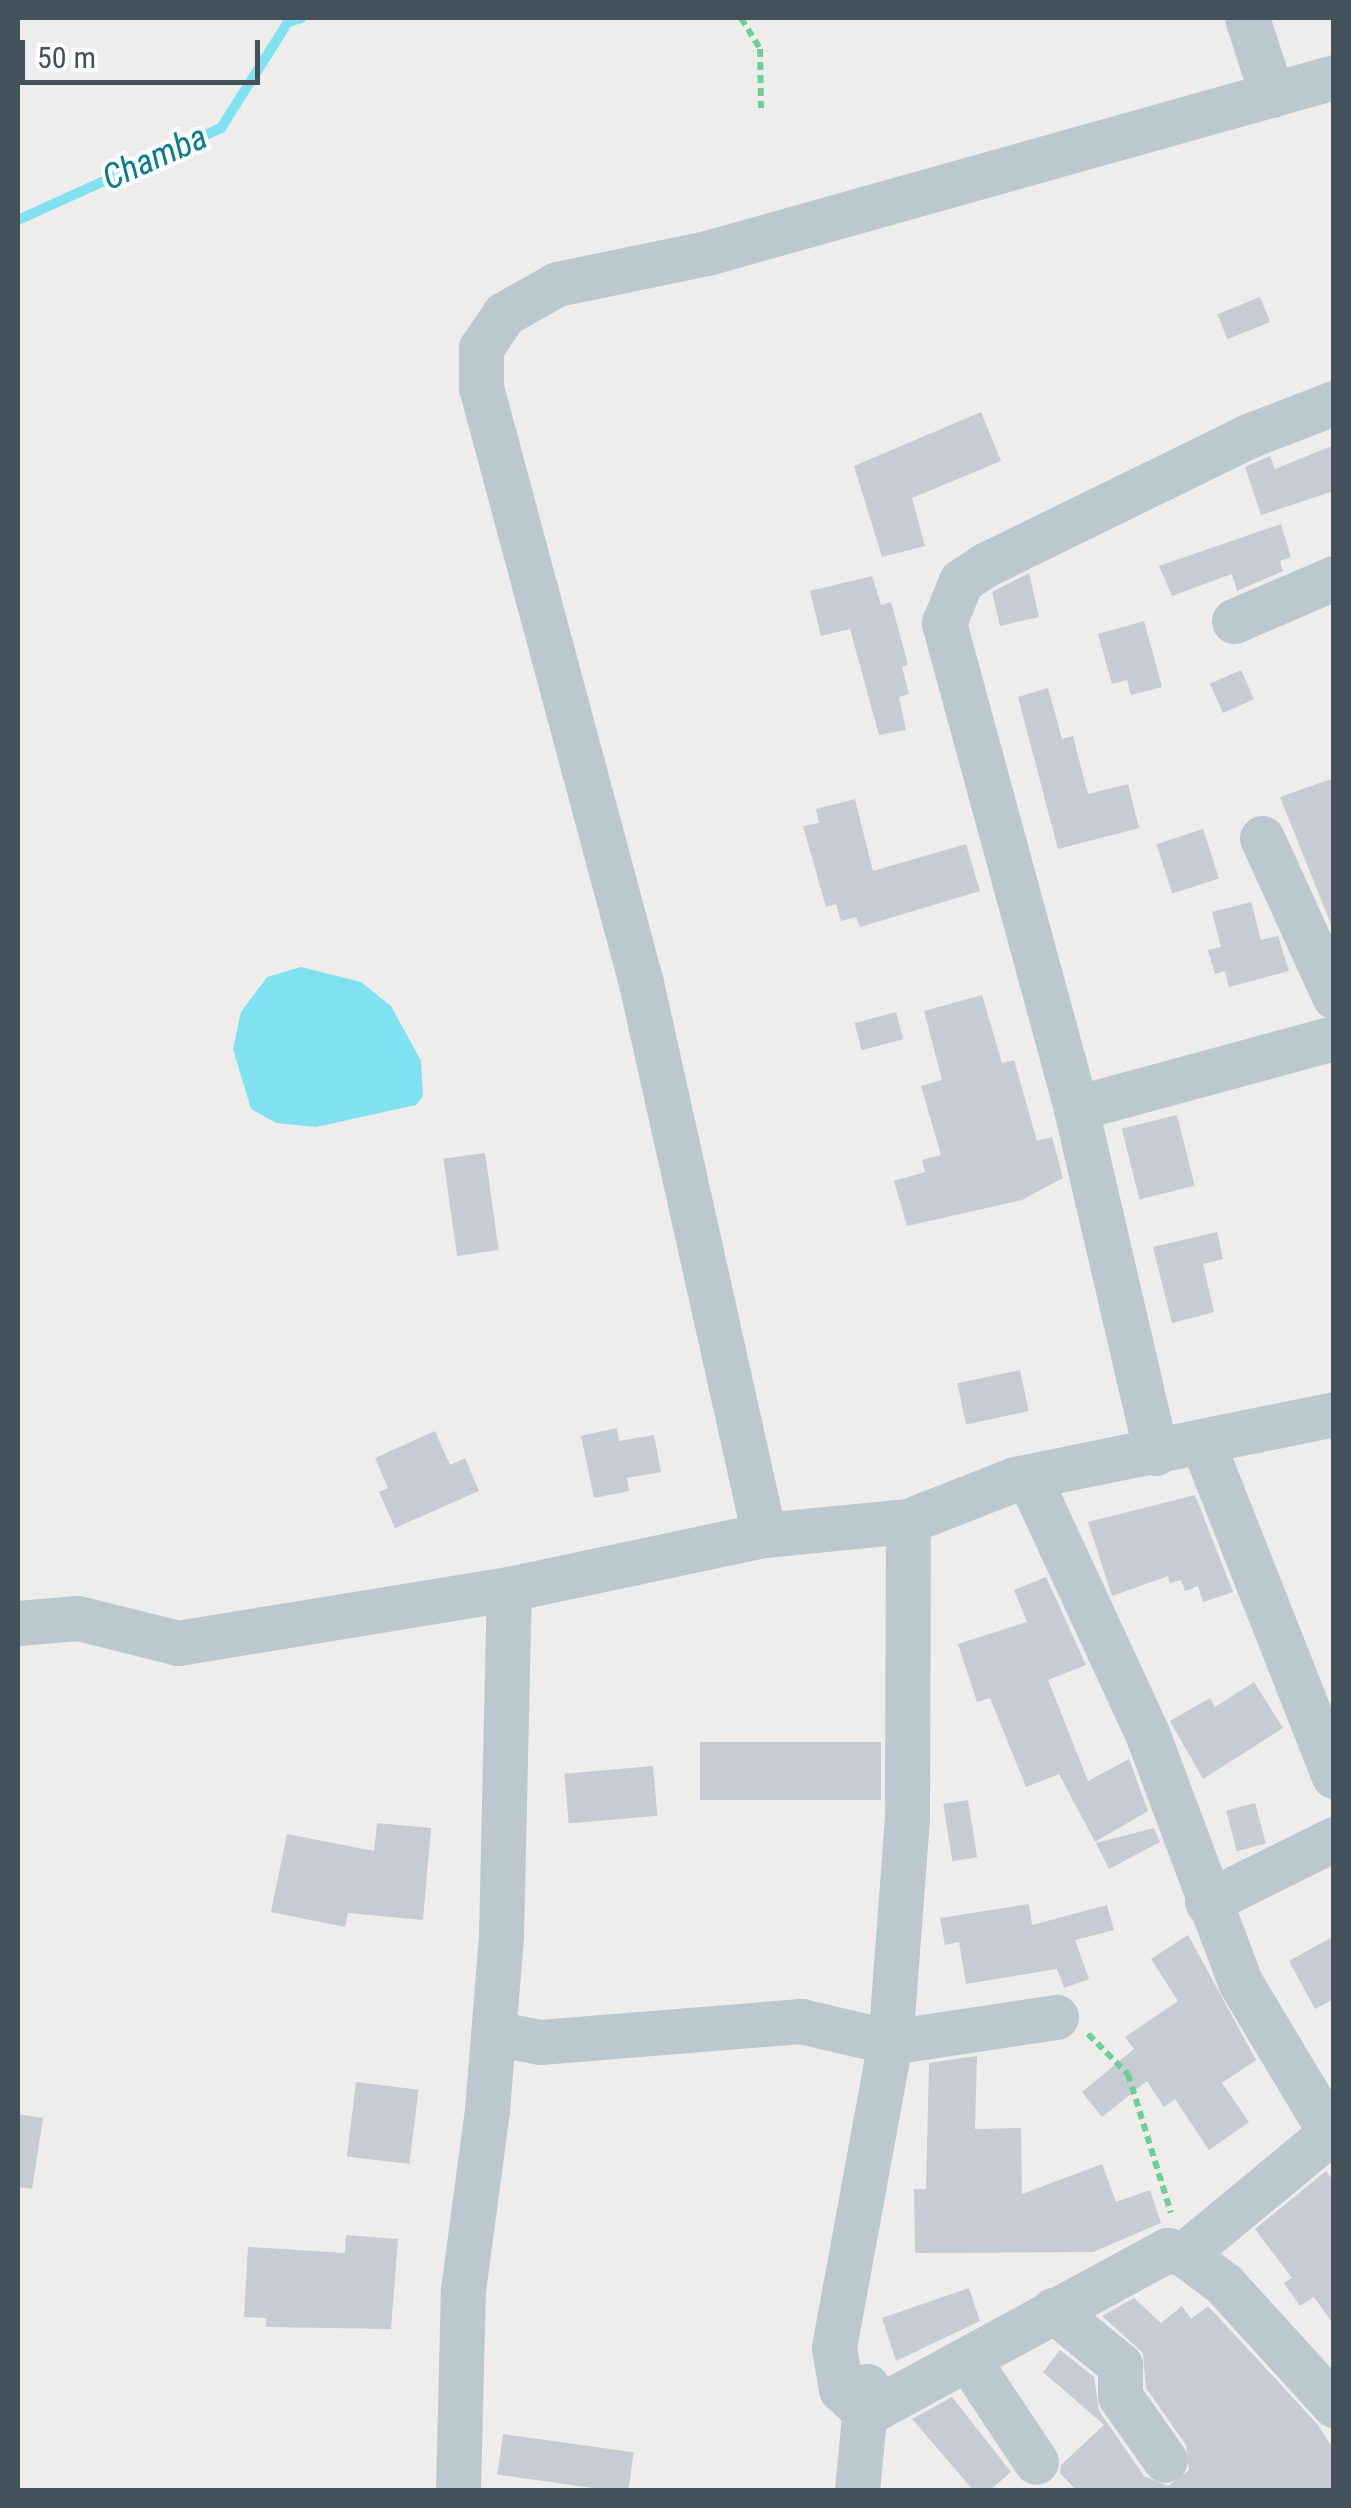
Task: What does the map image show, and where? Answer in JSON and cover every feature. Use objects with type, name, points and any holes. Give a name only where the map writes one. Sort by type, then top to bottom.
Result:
[{"type":"street","points":[[1247,18],[1272,95]]},
{"type":"street","points":[[764,1535],[640,983],[481,387],[481,348],[504,314],[557,284],[707,253],[1334,77]]},
{"type":"street","points":[[1156,1453],[1076,1108],[949,645],[950,599],[985,565],[1098,507],[1334,402]]},
{"type":"street","points":[[1234,620],[1334,578]]},
{"type":"street","points":[[1262,838],[1334,996]]},
{"type":"street","points":[[1076,1108],[1334,1038]]},
{"type":"street","points":[[18,1622],[78,1618],[178,1643],[509,1590],[764,1535],[908,1521],[1015,1479],[1030,1480],[1334,1414]]},
{"type":"street","points":[[1203,1444],[1334,1776]]},
{"type":"street","points":[[1030,1480],[1147,1733],[1207,1902],[1265,2030],[1331,2136],[1184,2254]]},
{"type":"street","points":[[867,2386],[856,2403],[841,2388],[834,2348],[890,2042],[907,1818],[908,1521]]},
{"type":"street","points":[[458,2490],[463,2290],[493,2033],[509,1590]]},
{"type":"street","points":[[1207,1902],[1334,1839]]},
{"type":"street","points":[[493,2033],[540,2042],[801,2021],[890,2042],[1056,2016]]},
{"type":"street","points":[[867,2386],[878,2407],[969,2361],[1167,2250],[1184,2254],[1224,2284],[1334,2405]]},
{"type":"street","points":[[1054,2310],[1120,2365],[1120,2396],[1165,2460]]},
{"type":"street","points":[[969,2361],[1036,2462]]},
{"type":"street","points":[[857,2490],[867,2386]]},
{"type":"path","points":[[741,18],[760,48],[761,108]]},
{"type":"path","points":[[1056,2016],[1096,2038],[1128,2074],[1184,2254]]},
{"type":"water","points":[[301,967],[361,982],[391,1006],[421,1061],[423,1096],[416,1105],[316,1127],[276,1123],[251,1109],[233,1049],[241,1012],[267,977]]},
{"type":"building","points":[[1260,297],[1270,322],[1227,339],[1217,314]]},
{"type":"building","points":[[981,412],[1001,461],[912,498],[925,546],[882,557],[854,466]]},
{"type":"building","points":[[1334,445],[1334,491],[1261,515],[1245,467],[1270,456],[1275,469]]},
{"type":"building","points":[[1281,524],[1291,557],[1280,561],[1283,571],[1237,591],[1232,574],[1172,596],[1159,566]]},
{"type":"building","points":[[1029,573],[1039,617],[1000,626],[992,592]]},
{"type":"building","points":[[872,576],[881,605],[891,602],[908,665],[902,667],[909,694],[899,697],[906,730],[879,735],[850,629],[821,636],[810,591]]},
{"type":"building","points":[[1144,621],[1162,687],[1131,695],[1127,680],[1112,684],[1098,634]]},
{"type":"building","points":[[1241,670],[1254,699],[1223,713],[1210,684]]},
{"type":"building","points":[[1048,688],[1062,739],[1073,736],[1088,794],[1128,784],[1139,828],[1058,849],[1018,697]]},
{"type":"building","points":[[1334,778],[1334,932],[1280,797]]},
{"type":"building","points":[[855,799],[873,871],[966,844],[980,891],[860,927],[856,917],[841,921],[836,904],[826,907],[803,826],[819,823],[816,809]]},
{"type":"building","points":[[1203,829],[1219,878],[1172,894],[1156,844]]},
{"type":"building","points":[[1251,902],[1261,940],[1278,936],[1289,971],[1229,987],[1225,971],[1215,974],[1208,950],[1221,947],[1212,912]]},
{"type":"building","points":[[982,995],[1002,1063],[1014,1060],[1037,1141],[1052,1137],[1063,1178],[1022,1200],[907,1226],[894,1181],[925,1172],[922,1160],[941,1155],[921,1086],[942,1080],[924,1011]]},
{"type":"building","points":[[896,1012],[903,1039],[862,1050],[854,1023]]},
{"type":"building","points":[[1177,1115],[1195,1186],[1139,1200],[1122,1129]]},
{"type":"building","points":[[485,1153],[499,1250],[457,1256],[443,1159]]},
{"type":"building","points":[[1217,1232],[1223,1259],[1203,1264],[1214,1312],[1172,1323],[1153,1247]]},
{"type":"building","points":[[1020,1370],[1029,1411],[966,1424],[957,1383]]},
{"type":"building","points":[[617,1428],[619,1441],[654,1435],[661,1472],[627,1478],[629,1491],[594,1498],[581,1436]]},
{"type":"building","points":[[435,1431],[450,1465],[465,1458],[479,1491],[395,1528],[379,1492],[388,1488],[375,1458]]},
{"type":"building","points":[[1195,1495],[1233,1592],[1203,1602],[1198,1586],[1185,1591],[1181,1580],[1170,1583],[1168,1576],[1112,1596],[1088,1522]]},
{"type":"building","points":[[1046,1577],[1086,1665],[1048,1680],[1088,1781],[1129,1759],[1148,1811],[1095,1842],[1059,1774],[1026,1787],[990,1698],[977,1702],[958,1644],[1027,1622],[1014,1590]]},
{"type":"building","points":[[1254,1682],[1283,1728],[1203,1779],[1170,1721],[1210,1698],[1215,1707]]},
{"type":"building","points":[[700,1742],[881,1742],[881,1800],[700,1800]]},
{"type":"building","points":[[653,1766],[657,1816],[569,1824],[564,1774]]},
{"type":"building","points":[[968,1800],[977,1857],[952,1861],[943,1804]]},
{"type":"building","points":[[1255,1803],[1266,1844],[1237,1851],[1226,1811]]},
{"type":"building","points":[[377,1823],[431,1828],[423,1920],[348,1913],[345,1927],[271,1912],[287,1834],[374,1851]]},
{"type":"building","points":[[1154,1828],[1160,1842],[1109,1869],[1096,1843]]},
{"type":"building","points":[[1029,1904],[1032,1925],[1107,1905],[1114,1930],[1075,1940],[1089,1979],[1064,1988],[1057,1969],[966,1984],[959,1942],[945,1945],[940,1918]]},
{"type":"building","points":[[1188,1935],[1256,2060],[1222,2083],[1249,2122],[1209,2150],[1175,2099],[1164,2107],[1147,2081],[1102,2117],[1082,2092],[1134,2049],[1125,2037],[1178,2001],[1151,1959]]},
{"type":"building","points":[[1334,1936],[1334,1999],[1315,2009],[1289,1961]]},
{"type":"building","points":[[977,2056],[975,2129],[1021,2128],[1022,2194],[1102,2164],[1116,2202],[1150,2190],[1161,2223],[1093,2252],[915,2253],[914,2189],[926,2189],[929,2063]]},
{"type":"building","points":[[356,2082],[419,2090],[409,2164],[347,2156]]},
{"type":"building","points":[[18,2114],[43,2118],[32,2189],[18,2187]]},
{"type":"building","points":[[1326,2171],[1334,2182],[1334,2325],[1314,2297],[1300,2306],[1284,2283],[1292,2278],[1255,2229]]},
{"type":"building","points":[[346,2235],[398,2239],[391,2329],[266,2327],[266,2318],[244,2317],[248,2247],[345,2253]]},
{"type":"building","points":[[969,2288],[980,2321],[896,2361],[882,2318]]},
{"type":"building","points":[[1134,2298],[1161,2323],[1182,2306],[1191,2319],[1208,2306],[1318,2425],[1334,2450],[1334,2490],[1076,2490],[1060,2473],[1061,2465],[1104,2425],[1043,2372],[1060,2350],[1094,2377],[1099,2411],[1144,2476],[1168,2486],[1189,2470],[1186,2445],[1146,2388],[1143,2353],[1102,2316]]},
{"type":"building","points":[[952,2397],[1011,2472],[990,2490],[973,2490],[912,2419]]},
{"type":"building","points":[[503,2434],[634,2452],[628,2490],[497,2475]]},
{"type":"waterway","name":"Chamba","points":[[18,220],[221,128],[288,22],[301,18]]}]
